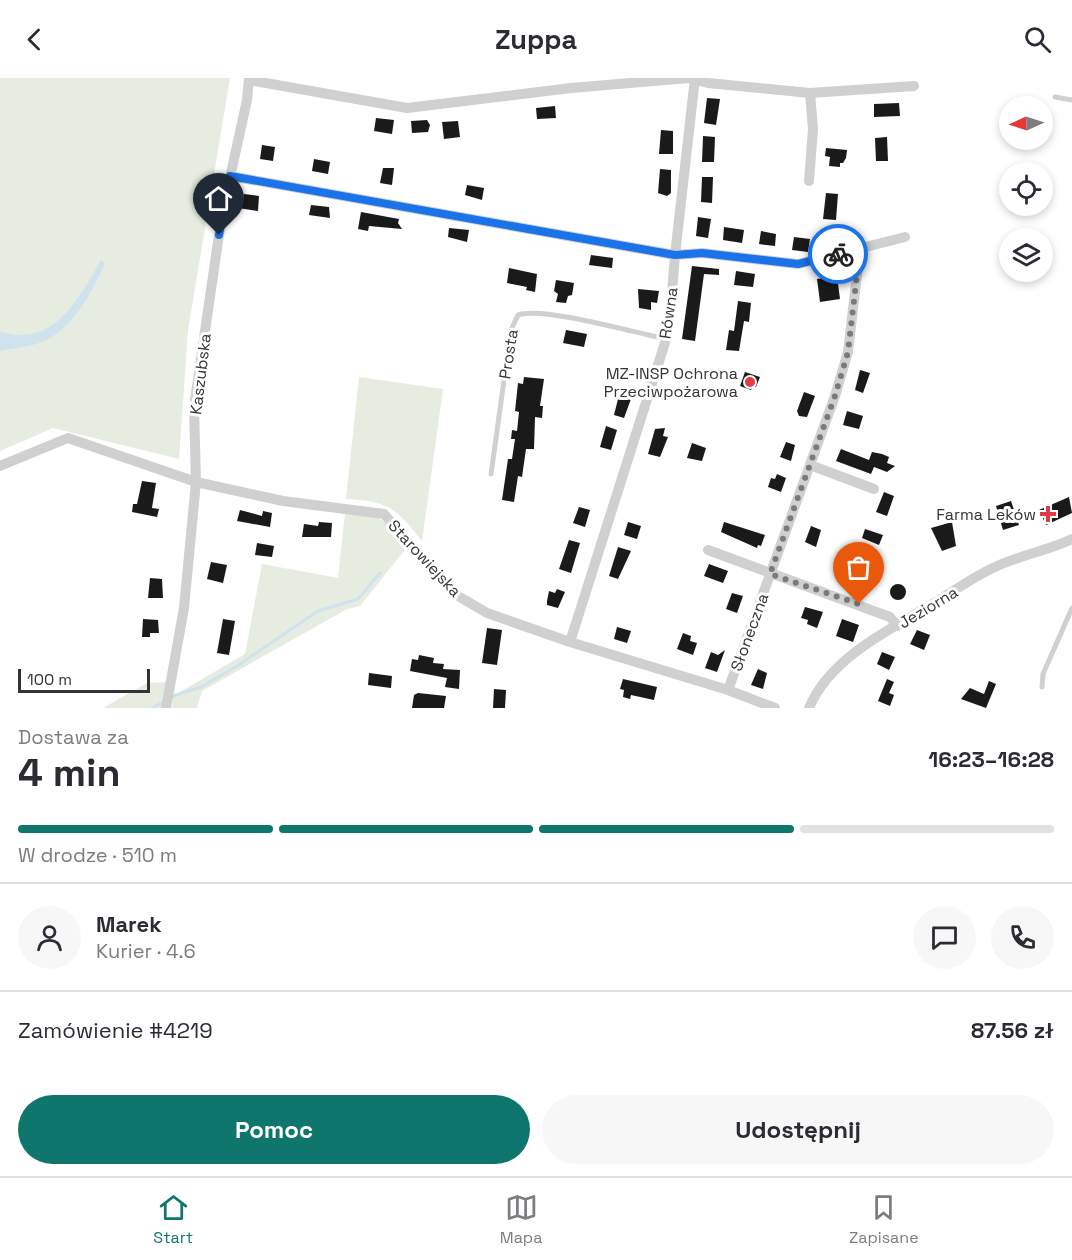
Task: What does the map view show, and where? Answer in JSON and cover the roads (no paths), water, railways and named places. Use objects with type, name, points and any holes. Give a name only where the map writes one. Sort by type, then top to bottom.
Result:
[{"type":"street","points":[[249,79],[408,108],[570,83],[695,79],[810,93],[914,86]]},
{"type":"street","name":"Kaszubska","points":[[166,708],[184,608],[196,482],[194,407],[230,176],[247,100],[249,79]]},
{"type":"street","name":"Równa","points":[[570,642],[666,339],[695,79]]},
{"type":"street","points":[[809,180],[813,129],[810,93]]},
{"type":"street","points":[[230,176],[675,255],[702,253],[798,264],[905,237]]},
{"type":"street","name":"Słoneczna","points":[[728,690],[810,465],[848,352],[860,249]]},
{"type":"street","name":"Starowiejska","points":[[0,466],[68,438],[196,482],[283,501],[384,513],[453,594],[487,613],[570,642],[728,690],[775,708]]},
{"type":"street","points":[[810,465],[874,489]]},
{"type":"street","name":"Jeziorna","points":[[809,708],[820,685],[836,669],[897,626],[994,567],[1048,550],[1072,539]]},
{"type":"street","name":"Słoneczna","points":[[708,550],[890,616],[897,626]]},
{"type":"lane","points":[[1055,98],[1072,100]]},
{"type":"lane","name":"Prosta","points":[[491,474],[511,330],[518,315],[534,313],[579,320],[666,339]]},
{"type":"lane","points":[[1042,687],[1043,675],[1072,608]]},
{"type":"water","points":[[101,260],[105,263],[95,285],[82,307],[65,326],[41,342],[0,351],[0,332],[20,335],[37,333],[60,318],[79,296]]},
{"type":"waterway","points":[[173,696],[201,687],[237,666],[318,611],[358,599],[380,573]]},
{"type":"waterway","points":[[153,708],[161,703]]},
{"type":"place","name":"MZ-INSP Ochrona Przeciwpożarowa","points":[[750,382]]},
{"type":"place","name":"Farma Leków","points":[[1048,514]]}]
